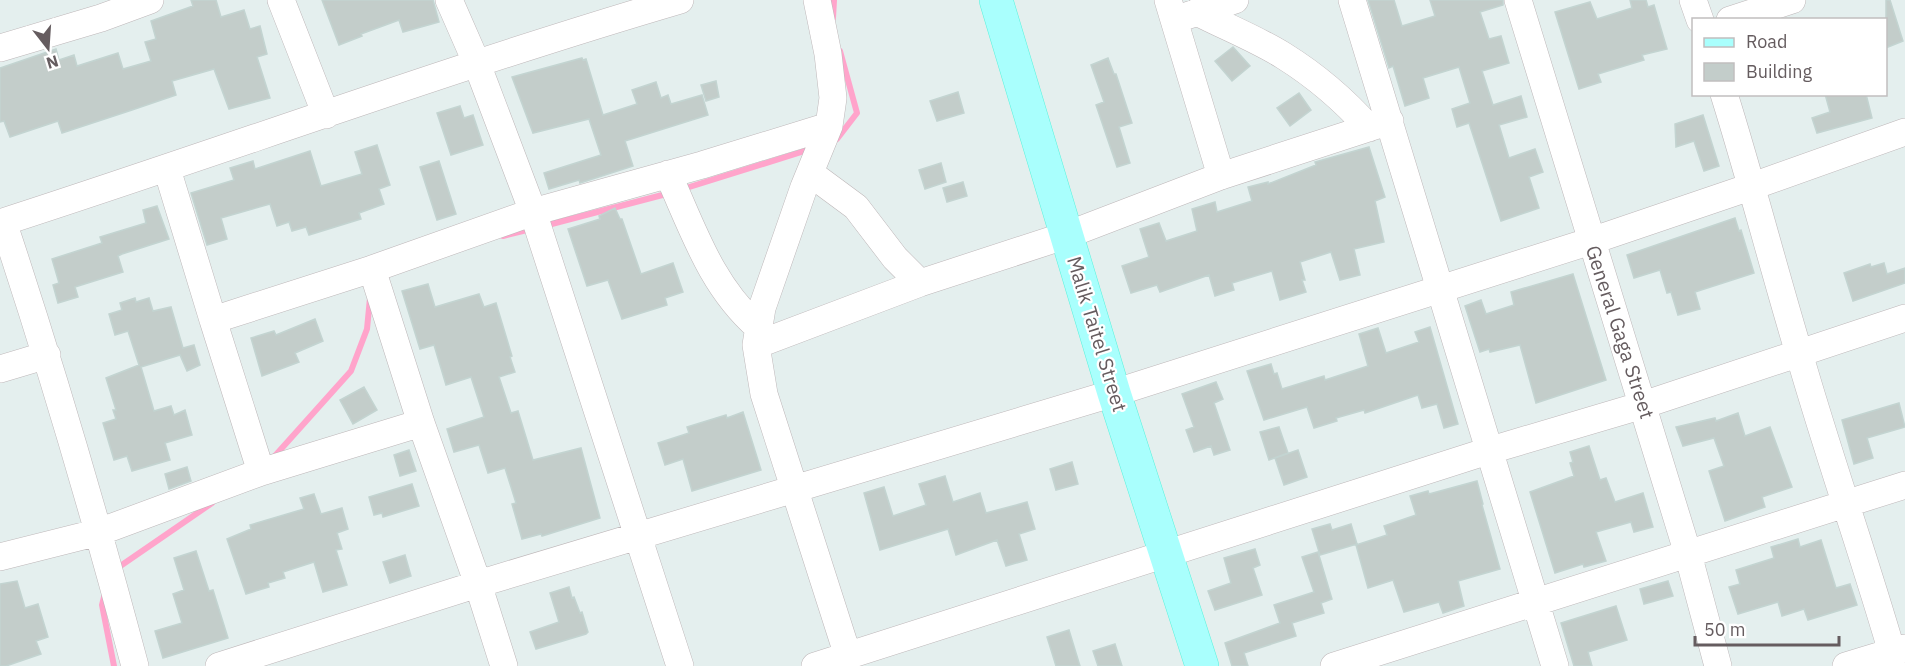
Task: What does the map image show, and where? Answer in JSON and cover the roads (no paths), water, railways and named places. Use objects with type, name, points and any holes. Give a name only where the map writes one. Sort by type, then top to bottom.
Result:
[{"type":"main road","name":"Malik Taitel Street","points":[[996,0],[1114,393],[1202,666]]},
{"type":"street","points":[[0,48],[98,9],[150,0]]},
{"type":"street","points":[[281,0],[326,115]]},
{"type":"street","points":[[449,0],[477,64],[533,212],[680,666]]},
{"type":"street","points":[[135,666],[99,532],[47,355],[1,216],[167,169],[477,64],[612,10],[680,0]]},
{"type":"street","points":[[817,0],[828,54],[833,98],[829,126],[762,308],[757,336],[764,394],[848,656]]},
{"type":"street","points":[[1180,11],[1235,0]]},
{"type":"street","points":[[1352,0],[1379,125],[1439,289],[1491,450],[1555,666]]},
{"type":"street","name":"General Gaga Street","points":[[1518,0],[1688,554],[1718,666]]},
{"type":"street","points":[[1693,0],[1699,18]]},
{"type":"street","points":[[1736,18],[1792,0]]},
{"type":"street","points":[[1180,11],[1221,176]]},
{"type":"street","points":[[1180,11],[1282,55],[1318,79],[1350,108],[1379,125]]},
{"type":"street","points":[[1725,96],[1753,186],[1799,354],[1898,655],[1846,666]]},
{"type":"street","points":[[757,336],[1067,235],[1221,176],[1379,125]]},
{"type":"street","points":[[213,320],[372,269],[533,212],[829,126]]},
{"type":"street","points":[[219,666],[478,584],[1114,393],[1591,241],[1905,132]]},
{"type":"street","points":[[167,169],[261,472]]},
{"type":"street","points":[[810,173],[856,207],[895,258],[920,283]]},
{"type":"street","points":[[668,174],[704,256],[726,295],[757,336]]},
{"type":"street","points":[[372,269],[504,666]]},
{"type":"street","points":[[815,666],[1491,450],[1643,405],[1905,318]]},
{"type":"street","points":[[0,369],[47,355]]},
{"type":"street","points":[[0,557],[99,532],[261,472],[422,423]]},
{"type":"street","points":[[1334,666],[1905,485]]},
{"type":"waterway","points":[[833,18],[834,0]]},
{"type":"waterway","points":[[837,139],[857,113],[840,51]]},
{"type":"waterway","points":[[683,189],[811,149]]},
{"type":"waterway","points":[[544,226],[670,193]]},
{"type":"waterway","points":[[503,236],[531,229]]},
{"type":"waterway","points":[[273,458],[351,371],[367,329],[370,298]]},
{"type":"waterway","points":[[116,569],[212,503]]},
{"type":"waterway","points":[[105,593],[102,605],[114,666]]}]
